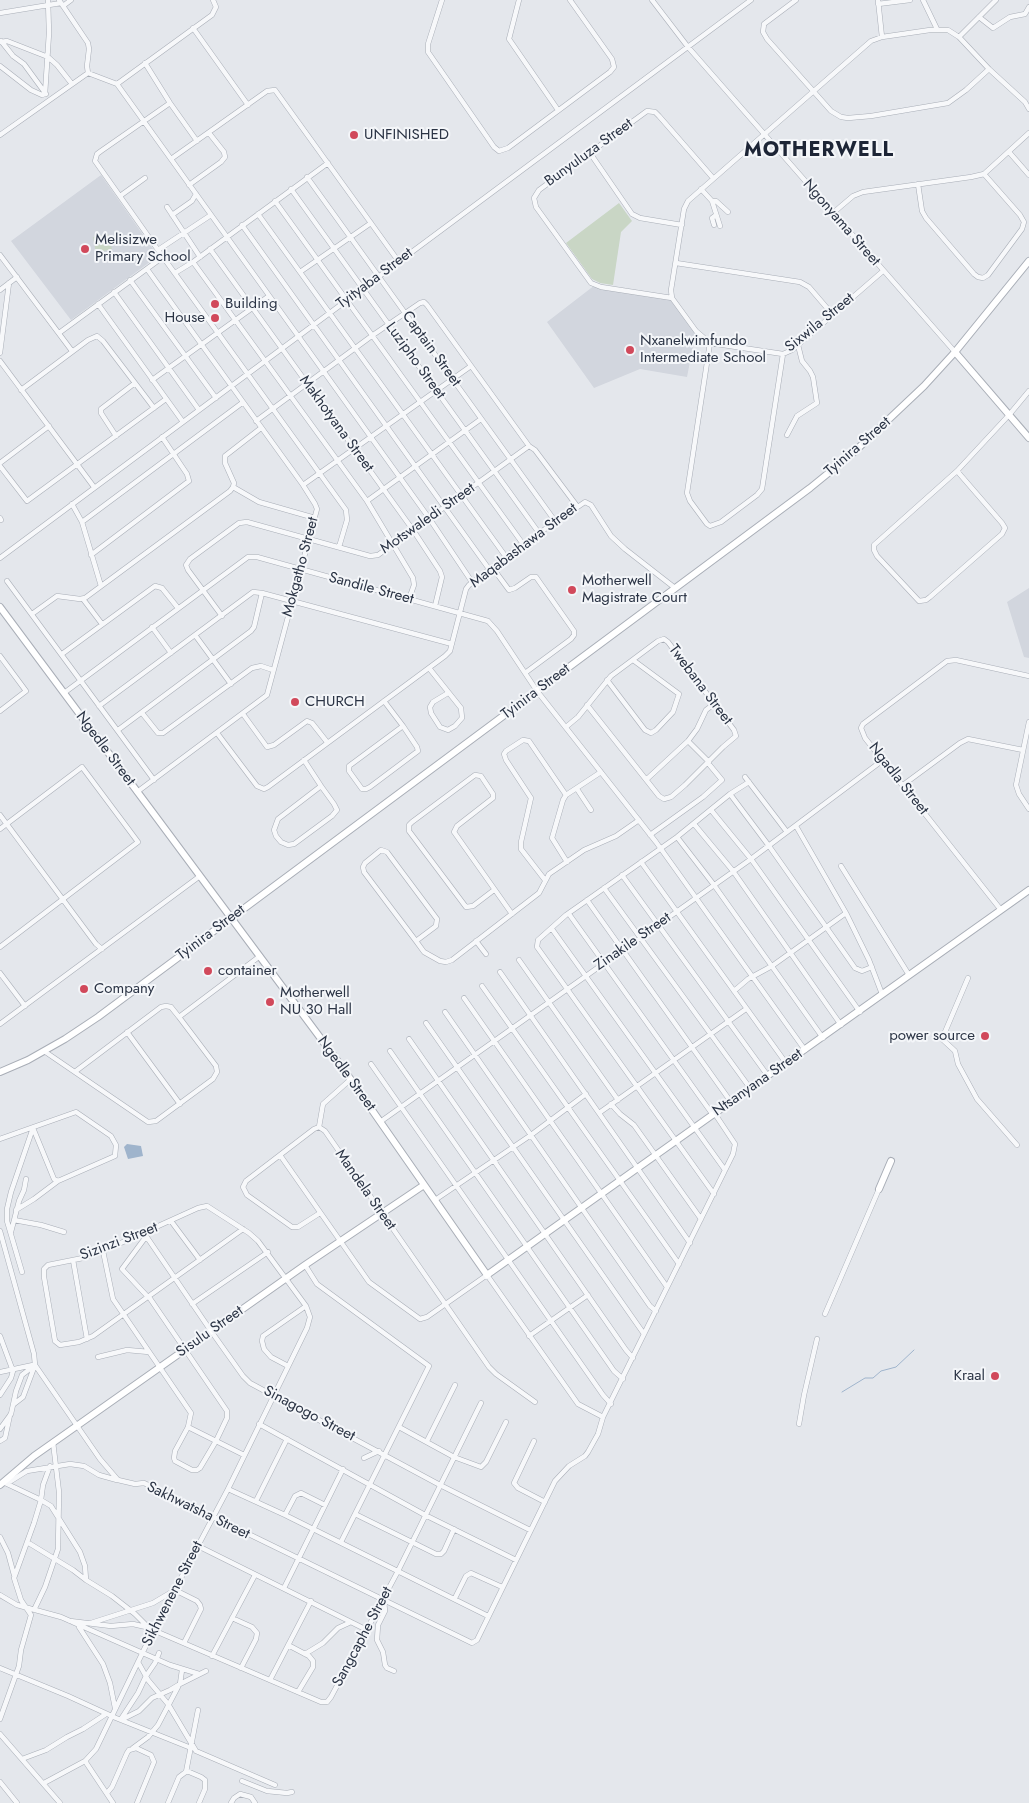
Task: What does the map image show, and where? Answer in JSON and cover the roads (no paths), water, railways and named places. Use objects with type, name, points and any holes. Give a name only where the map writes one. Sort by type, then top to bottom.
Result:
[{"type":"street","points":[[0,14],[48,3],[61,3],[71,0]]},
{"type":"street","points":[[117,84],[215,12],[216,4],[213,0]]},
{"type":"street","points":[[442,0],[428,44],[428,52],[496,149],[502,150],[508,148],[610,72],[614,67],[612,58],[570,0]]},
{"type":"street","points":[[519,0],[509,39],[558,110]]},
{"type":"street","name":"Ngonyama Street","points":[[652,0],[688,47],[955,352]]},
{"type":"street","name":"Tyityaba Street","points":[[0,558],[751,0]]},
{"type":"street","points":[[796,0],[764,24],[763,32],[766,39],[831,111],[841,117],[871,116],[948,103],[989,69]]},
{"type":"street","points":[[882,37],[878,2],[910,0]]},
{"type":"street","points":[[923,0],[937,29]]},
{"type":"street","points":[[959,37],[996,0]]},
{"type":"street","points":[[45,94],[49,33],[48,3]]},
{"type":"street","points":[[61,3],[88,43],[89,49],[86,66],[88,73]]},
{"type":"street","points":[[979,17],[993,28],[1010,17],[1025,14],[1029,7]]},
{"type":"street","points":[[193,28],[248,105]]},
{"type":"street","points":[[783,354],[762,489],[722,522],[710,526],[690,501],[687,493],[710,343],[696,330],[672,298],[686,204],[864,45],[882,37],[937,29],[948,30],[959,37],[989,69],[1025,102],[1029,109]]},
{"type":"street","points":[[1,41],[7,41],[48,57],[72,84]]},
{"type":"street","points":[[1,41],[13,56],[24,64],[50,99]]},
{"type":"street","points":[[145,63],[197,141]]},
{"type":"street","points":[[0,66],[31,90],[42,95],[45,94]]},
{"type":"street","points":[[88,73],[117,84],[472,582]]},
{"type":"street","points":[[0,135],[88,73]]},
{"type":"street","points":[[171,160],[269,90],[275,90],[399,262]]},
{"type":"street","points":[[170,103],[101,150],[96,157],[97,164],[347,513],[347,520],[339,547]]},
{"type":"street","name":"Bunyuluza Street","points":[[672,298],[601,287],[591,283],[536,207],[534,198],[539,190],[643,113],[651,111],[659,116],[713,178]]},
{"type":"street","points":[[189,185],[225,157],[224,152],[209,132]]},
{"type":"street","points":[[833,213],[858,194],[984,174],[1029,133]]},
{"type":"street","points":[[1009,152],[1029,175]]},
{"type":"street","points":[[590,154],[632,214],[640,218],[682,225]]},
{"type":"street","points":[[175,273],[200,257],[328,163]]},
{"type":"street","points":[[918,184],[922,211],[926,218],[974,274],[983,278],[988,275],[1022,229],[1024,222],[984,174]]},
{"type":"street","name":"Captain Street","points":[[308,177],[555,521]]},
{"type":"street","points":[[120,196],[145,178]]},
{"type":"street","name":"Luzipho Street","points":[[291,189],[539,532]]},
{"type":"street","points":[[701,189],[712,201],[720,226]]},
{"type":"street","points":[[172,215],[192,201],[196,194]]},
{"type":"street","points":[[275,201],[523,544]]},
{"type":"street","points":[[712,201],[716,201],[728,212]]},
{"type":"street","points":[[167,207],[200,257]]},
{"type":"street","points":[[258,214],[506,557]]},
{"type":"street","points":[[158,250],[211,215]]},
{"type":"street","points":[[714,225],[712,218],[716,215]]},
{"type":"street","points":[[300,272],[371,223]]},
{"type":"street","points":[[242,225],[490,568],[509,590],[531,577],[536,577],[574,631],[571,639],[525,673]]},
{"type":"street","name":"Makhotyana Street","points":[[210,249],[413,530],[442,575],[435,606]]},
{"type":"street","points":[[0,254],[72,351]]},
{"type":"street","points":[[59,333],[163,257]]},
{"type":"street","name":"Tyinira Street","points":[[0,1072],[44,1051],[98,1017],[810,488],[853,453],[924,386],[955,352],[1029,261]]},
{"type":"street","points":[[193,262],[367,501],[414,581],[409,599]]},
{"type":"street","points":[[676,263],[800,282],[809,287],[833,315]]},
{"type":"street","name":"Mokgatho Street","points":[[138,792],[267,695],[315,518],[316,506],[147,269]]},
{"type":"street","name":"Sixwila Street","points":[[710,343],[783,354],[798,345],[883,270]]},
{"type":"street","points":[[0,290],[17,277]]},
{"type":"street","points":[[130,280],[216,398]]},
{"type":"street","points":[[0,353],[9,283]]},
{"type":"street","points":[[114,292],[199,410]]},
{"type":"street","points":[[152,380],[268,296]]},
{"type":"street","points":[[256,421],[355,348],[422,302],[428,305],[529,446],[535,450],[577,506]]},
{"type":"street","points":[[98,304],[183,422]]},
{"type":"street","points":[[21,390],[93,336],[99,336],[154,408]]},
{"type":"street","points":[[787,435],[796,416],[817,403],[813,377],[802,361],[798,345]]},
{"type":"street","points":[[955,352],[1029,438]]},
{"type":"street","points":[[1,363],[94,487]]},
{"type":"street","points":[[302,485],[471,366]]},
{"type":"street","points":[[116,436],[101,414],[101,409],[135,383]]},
{"type":"street","points":[[957,471],[1005,528],[1002,534],[930,597],[923,601],[916,600],[877,556],[874,545],[957,471],[1029,391]]},
{"type":"street","points":[[49,426],[0,464],[26,501],[166,399]]},
{"type":"street","points":[[82,522],[242,403]]},
{"type":"street","points":[[367,501],[481,418]]},
{"type":"street","points":[[234,487],[234,481],[225,456],[261,428]]},
{"type":"street","points":[[91,555],[189,481],[187,474],[162,437]]},
{"type":"street","name":"Motswaledi Street","points":[[222,616],[186,565],[188,561],[240,523],[247,522],[375,556],[462,496],[529,446]]},
{"type":"street","points":[[234,487],[258,502],[315,518]]},
{"type":"street","points":[[32,614],[57,596],[83,599],[234,487]]},
{"type":"street","name":"Maqabashawa Street","points":[[217,733],[257,786],[261,789],[268,787],[448,653],[466,589],[472,582],[539,532],[584,502],[589,503],[614,540],[675,588]]},
{"type":"street","points":[[72,504],[82,522],[101,586]]},
{"type":"street","name":"Sandile Street","points":[[64,693],[248,557],[435,606],[491,623],[537,691],[650,834],[805,1050]]},
{"type":"street","points":[[7,581],[154,780]]},
{"type":"street","points":[[62,654],[155,586],[162,588],[178,608]]},
{"type":"street","points":[[99,706],[253,592],[262,592],[452,644]]},
{"type":"street","points":[[118,730],[251,632],[254,627],[262,592]]},
{"type":"street","points":[[83,599],[102,624]]},
{"type":"street","name":"Ngedle Street","points":[[0,607],[350,1079],[578,1404],[604,1417]]},
{"type":"street","points":[[152,627],[171,653]]},
{"type":"street","points":[[195,635],[231,684]]},
{"type":"street","name":"Twebana Street","points":[[566,727],[607,680],[658,641],[666,640],[736,734],[685,785],[667,799],[660,796],[587,705]]},
{"type":"street","points":[[0,656],[26,691],[0,711]]},
{"type":"street","points":[[607,680],[645,730],[651,733],[656,730],[671,714],[679,694],[633,660]]},
{"type":"street","name":"Ngadla Street","points":[[1000,910],[863,734],[861,726],[947,661],[956,660],[1029,676]]},
{"type":"street","points":[[142,713],[158,733],[163,733],[255,666],[273,670]]},
{"type":"street","points":[[429,668],[461,708],[462,714],[459,722],[448,730],[440,727],[430,708],[432,704],[448,693]]},
{"type":"street","points":[[384,701],[418,747],[418,751],[370,787],[362,788],[349,771],[348,766],[402,726]]},
{"type":"street","points":[[647,779],[688,741],[697,729],[706,710],[714,704]]},
{"type":"street","points":[[243,714],[267,747],[274,745],[307,721],[312,722],[327,742]]},
{"type":"street","points":[[1029,722],[1016,785],[1019,794],[1029,809]]},
{"type":"street","points":[[903,785],[968,739],[1023,750]]},
{"type":"street","points":[[545,880],[521,846],[531,798],[506,760],[504,754],[506,751],[523,740],[529,741],[566,795]]},
{"type":"street","points":[[650,834],[703,797],[722,780],[688,741]]},
{"type":"street","points":[[304,760],[336,808],[335,813],[294,844],[288,845],[281,842],[274,830],[278,820],[321,786]]},
{"type":"street","name":"Zinakile Street","points":[[380,1122],[769,846],[883,760]]},
{"type":"street","points":[[0,828],[82,767],[138,842],[0,947]]},
{"type":"street","points":[[567,862],[552,838],[563,800],[566,795],[601,772]]},
{"type":"street","points":[[494,890],[473,906],[466,907],[408,828],[412,822],[475,775],[481,776],[493,794],[493,798],[457,826],[454,832],[512,914]]},
{"type":"street","points":[[744,777],[787,832]]},
{"type":"street","points":[[714,1194],[537,947],[538,940],[569,914],[677,837],[730,794],[749,782]]},
{"type":"street","points":[[577,789],[592,810]]},
{"type":"street","points":[[730,794],[855,968],[862,971],[872,967]]},
{"type":"street","points":[[711,810],[751,858],[860,1012]]},
{"type":"street","points":[[0,815],[96,944],[102,949]]},
{"type":"street","points":[[416,941],[436,926],[437,919],[387,852],[381,850],[365,863],[363,867],[364,872],[416,941],[426,953],[443,962],[452,960],[540,893],[547,876],[588,848],[616,836],[639,820]]},
{"type":"street","points":[[694,824],[732,872],[841,1025]]},
{"type":"street","points":[[796,826],[846,912],[872,967],[882,994]]},
{"type":"street","points":[[677,837],[714,884],[823,1038]]},
{"type":"street","points":[[641,862],[786,1063]]},
{"type":"street","points":[[841,866],[909,975]]},
{"type":"street","points":[[622,875],[768,1076]]},
{"type":"street","points":[[0,1024],[200,876]]},
{"type":"street","points":[[604,888],[750,1088]]},
{"type":"street","name":"Ntsanyana Street","points":[[487,1275],[860,1012],[882,994],[1029,890]]},
{"type":"street","points":[[587,900],[731,1102]]},
{"type":"street","points":[[734,991],[748,979],[753,978],[772,966],[846,912]]},
{"type":"street","points":[[228,1488],[488,1616],[557,1478],[588,1452],[736,1147],[569,914]]},
{"type":"street","points":[[552,929],[725,1170]]},
{"type":"street","points":[[476,942],[486,954]]},
{"type":"street","points":[[179,1017],[260,956]]},
{"type":"street","points":[[519,960],[618,1100]]},
{"type":"street","points":[[500,972],[690,1243]]},
{"type":"street","points":[[0,973],[25,1006]]},
{"type":"street","points":[[968,978],[942,1039],[955,1051],[958,1064],[977,1099],[1017,1145]]},
{"type":"street","points":[[482,986],[679,1264]]},
{"type":"street","points":[[464,998],[667,1287]]},
{"type":"street","points":[[44,1051],[76,1071],[148,1122],[156,1121],[180,1104],[213,1079],[217,1072],[216,1066],[171,1007],[163,1006],[76,1071]]},
{"type":"street","points":[[599,1113],[746,1009]]},
{"type":"street","points":[[445,1012],[650,1306],[656,1311]]},
{"type":"street","points":[[426,1023],[644,1334]]},
{"type":"street","points":[[127,1032],[180,1104]]},
{"type":"street","points":[[409,1039],[633,1358]]},
{"type":"street","points":[[390,1051],[614,1371],[623,1379]]},
{"type":"street","points":[[371,1064],[551,1322],[611,1404]]},
{"type":"street","points":[[320,1213],[294,1228],[245,1192],[243,1187],[246,1181],[314,1129],[320,1128],[323,1104],[350,1079]]},
{"type":"street","points":[[435,1200],[586,1094]]},
{"type":"street","points":[[611,1104],[620,1114],[632,1122],[701,1219]]},
{"type":"street","points":[[0,1139],[76,1112],[111,1136],[116,1146],[115,1156],[58,1181],[16,1210]]},
{"type":"street","points":[[33,1128],[54,1179],[58,1181]]},
{"type":"street","points":[[22,1272],[7,1220],[7,1209],[33,1128]]},
{"type":"street","name":"Mandela Street","points":[[320,1128],[324,1131],[488,1367],[535,1402]]},
{"type":"street","points":[[280,1155],[366,1278],[416,1317],[423,1318],[487,1275]]},
{"type":"street","points":[[825,1314],[891,1160]]},
{"type":"street","points":[[11,1236],[16,1210],[24,1190],[26,1178]]},
{"type":"street","name":"Sisulu Street","points":[[1,1484],[22,1464],[77,1425],[286,1278],[424,1185]]},
{"type":"street","name":"Sizinzi Street","points":[[243,1229],[88,1339],[60,1345],[56,1341],[44,1277],[44,1269],[48,1265],[103,1251],[144,1236],[198,1208],[207,1206],[243,1229],[253,1236],[268,1252],[286,1278]]},
{"type":"street","points":[[14,1220],[41,1224],[64,1232]]},
{"type":"street","points":[[171,1222],[200,1260]]},
{"type":"street","points":[[0,1231],[34,1354],[35,1365],[23,1397],[13,1405]]},
{"type":"street","points":[[103,1251],[111,1294],[123,1315],[189,1409],[191,1417],[188,1427],[175,1451],[175,1461],[196,1470],[200,1468],[216,1441],[226,1418],[225,1406],[148,1297],[122,1270],[144,1236]]},
{"type":"street","name":"Sinagogo Street","points":[[144,1236],[246,1380],[440,1485],[530,1530]]},
{"type":"street","points":[[192,1304],[268,1252]]},
{"type":"street","points":[[73,1260],[88,1339]]},
{"type":"street","points":[[305,1265],[318,1284],[429,1366],[341,1542]]},
{"type":"street","points":[[286,1278],[306,1306],[263,1336],[262,1341],[264,1349],[271,1357],[288,1366]]},
{"type":"street","points":[[529,1336],[588,1295]]},
{"type":"street","name":"Sikhwenene Street","points":[[44,1783],[85,1761],[96,1748],[143,1653],[151,1630],[175,1590],[213,1518],[310,1320],[310,1313],[306,1306]]},
{"type":"street","points":[[0,1338],[13,1371],[11,1378],[0,1395]]},
{"type":"street","points":[[800,1424],[804,1395],[817,1339]]},
{"type":"street","points":[[98,1357],[127,1350],[150,1352]]},
{"type":"street","points":[[0,1372],[35,1365]]},
{"type":"street","points":[[0,1441],[5,1438],[22,1374],[35,1365]]},
{"type":"street","points":[[35,1365],[100,1458],[118,1480]]},
{"type":"street","points":[[427,1441],[455,1385]]},
{"type":"street","name":"Sangcaphe Street","points":[[151,1630],[320,1702],[329,1700],[383,1601],[481,1403]]},
{"type":"street","points":[[0,1429],[10,1414]]},
{"type":"street","points":[[399,1427],[454,1457],[481,1467],[486,1462],[506,1422]]},
{"type":"street","points":[[259,1424],[425,1515],[516,1560]]},
{"type":"street","points":[[188,1427],[244,1455]]},
{"type":"street","points":[[256,1501],[287,1439]]},
{"type":"street","points":[[534,1441],[514,1483],[518,1488],[545,1502]]},
{"type":"street","points":[[34,1610],[56,1559],[58,1549],[60,1519],[53,1442]]},
{"type":"street","points":[[364,1458],[379,1451]]},
{"type":"street","name":"Sakhwatsha Street","points":[[1,1484],[27,1472],[50,1466],[70,1464],[84,1466],[99,1475],[135,1484],[144,1483],[469,1643],[475,1642],[488,1616]]},
{"type":"street","points":[[15,1576],[41,1500],[43,1485],[50,1466]]},
{"type":"street","points":[[284,1588],[343,1469]]},
{"type":"street","points":[[1,1484],[51,1506],[82,1557],[86,1580]]},
{"type":"street","points":[[285,1515],[295,1496],[300,1493],[325,1505]]},
{"type":"street","points":[[355,1514],[436,1554],[441,1554],[454,1529]]},
{"type":"street","points":[[0,1537],[8,1553],[21,1600],[31,1615],[21,1650],[17,1674],[0,1719]]},
{"type":"street","points":[[26,1542],[74,1570],[112,1596],[151,1630]]},
{"type":"street","points":[[198,1546],[367,1630]]},
{"type":"street","points":[[454,1598],[466,1576],[471,1573],[502,1587]]},
{"type":"street","points":[[212,1656],[255,1575]]},
{"type":"street","points":[[88,1624],[153,1603],[175,1590],[197,1601],[200,1605],[200,1609],[184,1643]]},
{"type":"street","points":[[0,1595],[17,1605],[70,1621],[111,1626],[133,1624],[151,1630]]},
{"type":"street","points":[[383,1601],[385,1611],[378,1625],[377,1640],[383,1652],[385,1665],[394,1671]]},
{"type":"street","points":[[270,1680],[311,1602]]},
{"type":"street","points":[[232,1618],[252,1627],[257,1633],[256,1639],[241,1668]]},
{"type":"street","points":[[70,1621],[157,1660],[182,1670],[199,1674]]},
{"type":"street","points":[[305,1654],[322,1643],[338,1628],[351,1622]]},
{"type":"street","points":[[79,1626],[103,1664],[110,1683],[115,1709]]},
{"type":"street","points":[[288,1645],[312,1658],[314,1664],[298,1692]]},
{"type":"street","points":[[120,1720],[138,1693],[159,1653]]},
{"type":"street","points":[[138,1662],[146,1676],[168,1704],[191,1747]]},
{"type":"street","points":[[0,1668],[120,1720],[191,1747],[196,1751],[275,1785]]},
{"type":"street","points":[[107,1793],[112,1787],[127,1753],[158,1725],[179,1684],[182,1670]]},
{"type":"street","points":[[120,1720],[139,1712],[152,1698],[206,1671]]},
{"type":"street","points":[[168,1803],[180,1777],[186,1772],[198,1710]]},
{"type":"street","points":[[22,1758],[46,1750],[106,1714]]},
{"type":"street","points":[[0,1734],[60,1803]]},
{"type":"street","points":[[132,1749],[136,1748],[151,1755],[154,1762],[137,1803]]},
{"type":"street","points":[[85,1761],[113,1803]]},
{"type":"street","points":[[186,1772],[201,1776],[205,1780],[206,1790],[200,1803]]},
{"type":"street","points":[[0,1782],[17,1803]]},
{"type":"street","points":[[242,1782],[267,1791],[287,1794],[292,1792]]},
{"type":"street","points":[[231,1803],[240,1794],[251,1797],[256,1803]]},
{"type":"water","points":[[127,1144],[141,1146],[143,1156],[128,1159],[124,1147]]},
{"type":"waterway","points":[[842,1392],[865,1378],[873,1378],[881,1371],[896,1367],[914,1350]]},
{"type":"place","name":"UNFINISHED","points":[[354,135]]},
{"type":"place","name":"Melisizwe Primary School","points":[[85,249]]},
{"type":"place","name":"Building","points":[[215,304]]},
{"type":"place","name":"House","points":[[215,318]]},
{"type":"place","name":"Nxanelwimfundo Intermediate School","points":[[630,350]]},
{"type":"place","name":"Motherwell Magistrate Court","points":[[572,590]]},
{"type":"place","name":"CHURCH","points":[[295,702]]},
{"type":"place","name":"container","points":[[208,971]]},
{"type":"place","name":"Company","points":[[84,989]]},
{"type":"place","name":"Motherwell NU 30 Hall","points":[[270,1002]]},
{"type":"place","name":"power source","points":[[985,1036]]},
{"type":"place","name":"Kraal","points":[[995,1376]]},
{"type":"district","name":"MOTHERWELL","points":[[819,151]]}]
